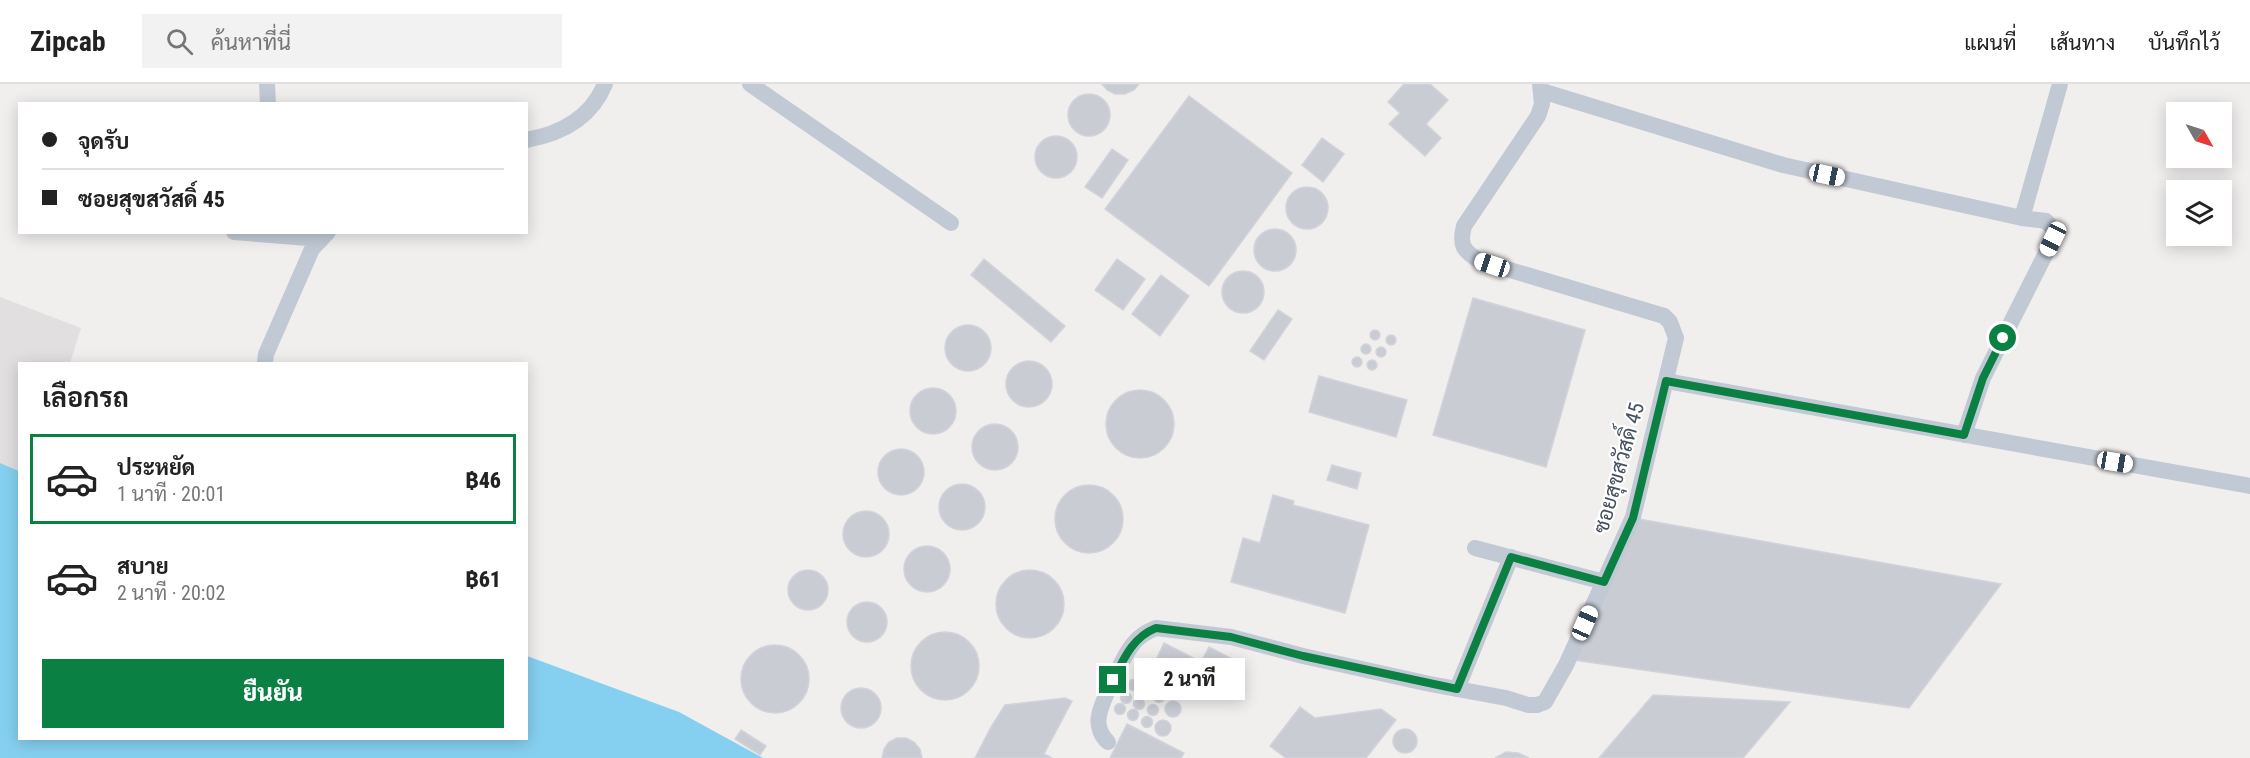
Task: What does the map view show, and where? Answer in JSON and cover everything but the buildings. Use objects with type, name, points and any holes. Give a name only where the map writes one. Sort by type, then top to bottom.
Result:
[{"type":"street","points":[[267,84],[268,102]]},
{"type":"street","points":[[528,140],[546,136],[581,118],[601,94],[605,84]]},
{"type":"street","points":[[750,84],[951,223]]},
{"type":"street","points":[[2022,218],[2049,131],[2060,84]]},
{"type":"street","points":[[1541,88],[1783,165],[2022,218],[2046,221],[2055,231],[2053,239],[1983,378],[1964,435]]},
{"type":"street","name":"ซอยสุขสวัสดิ์ 45","points":[[1108,742],[1102,737],[1099,716],[1113,680],[1134,643],[1156,628],[1231,637],[1303,656],[1506,698],[1528,705],[1545,702],[1566,664],[1633,518],[1676,338],[1671,322],[1664,316],[1480,261],[1464,248],[1460,240],[1464,226],[1538,116],[1542,104],[1541,88]]},
{"type":"street","points":[[273,234],[325,236]]},
{"type":"street","points":[[265,362],[266,354],[312,249],[325,236]]},
{"type":"street","points":[[1666,381],[2250,486]]},
{"type":"street","points":[[1475,548],[1604,582]]},
{"type":"street","points":[[1457,689],[1511,557]]},
{"type":"shaded area","points":[[0,297],[81,328],[70,362],[18,362],[18,471],[0,463]]},
{"type":"water","points":[[0,463],[18,471],[18,740],[528,740],[528,656],[679,712],[763,758],[0,758]]},
{"type":"route","points":[[1113,680],[1134,643],[1156,628],[1231,637],[1303,656],[1457,689],[1511,557],[1604,582],[1633,518],[1666,381],[1964,435],[1983,378],[2003,338]]}]
